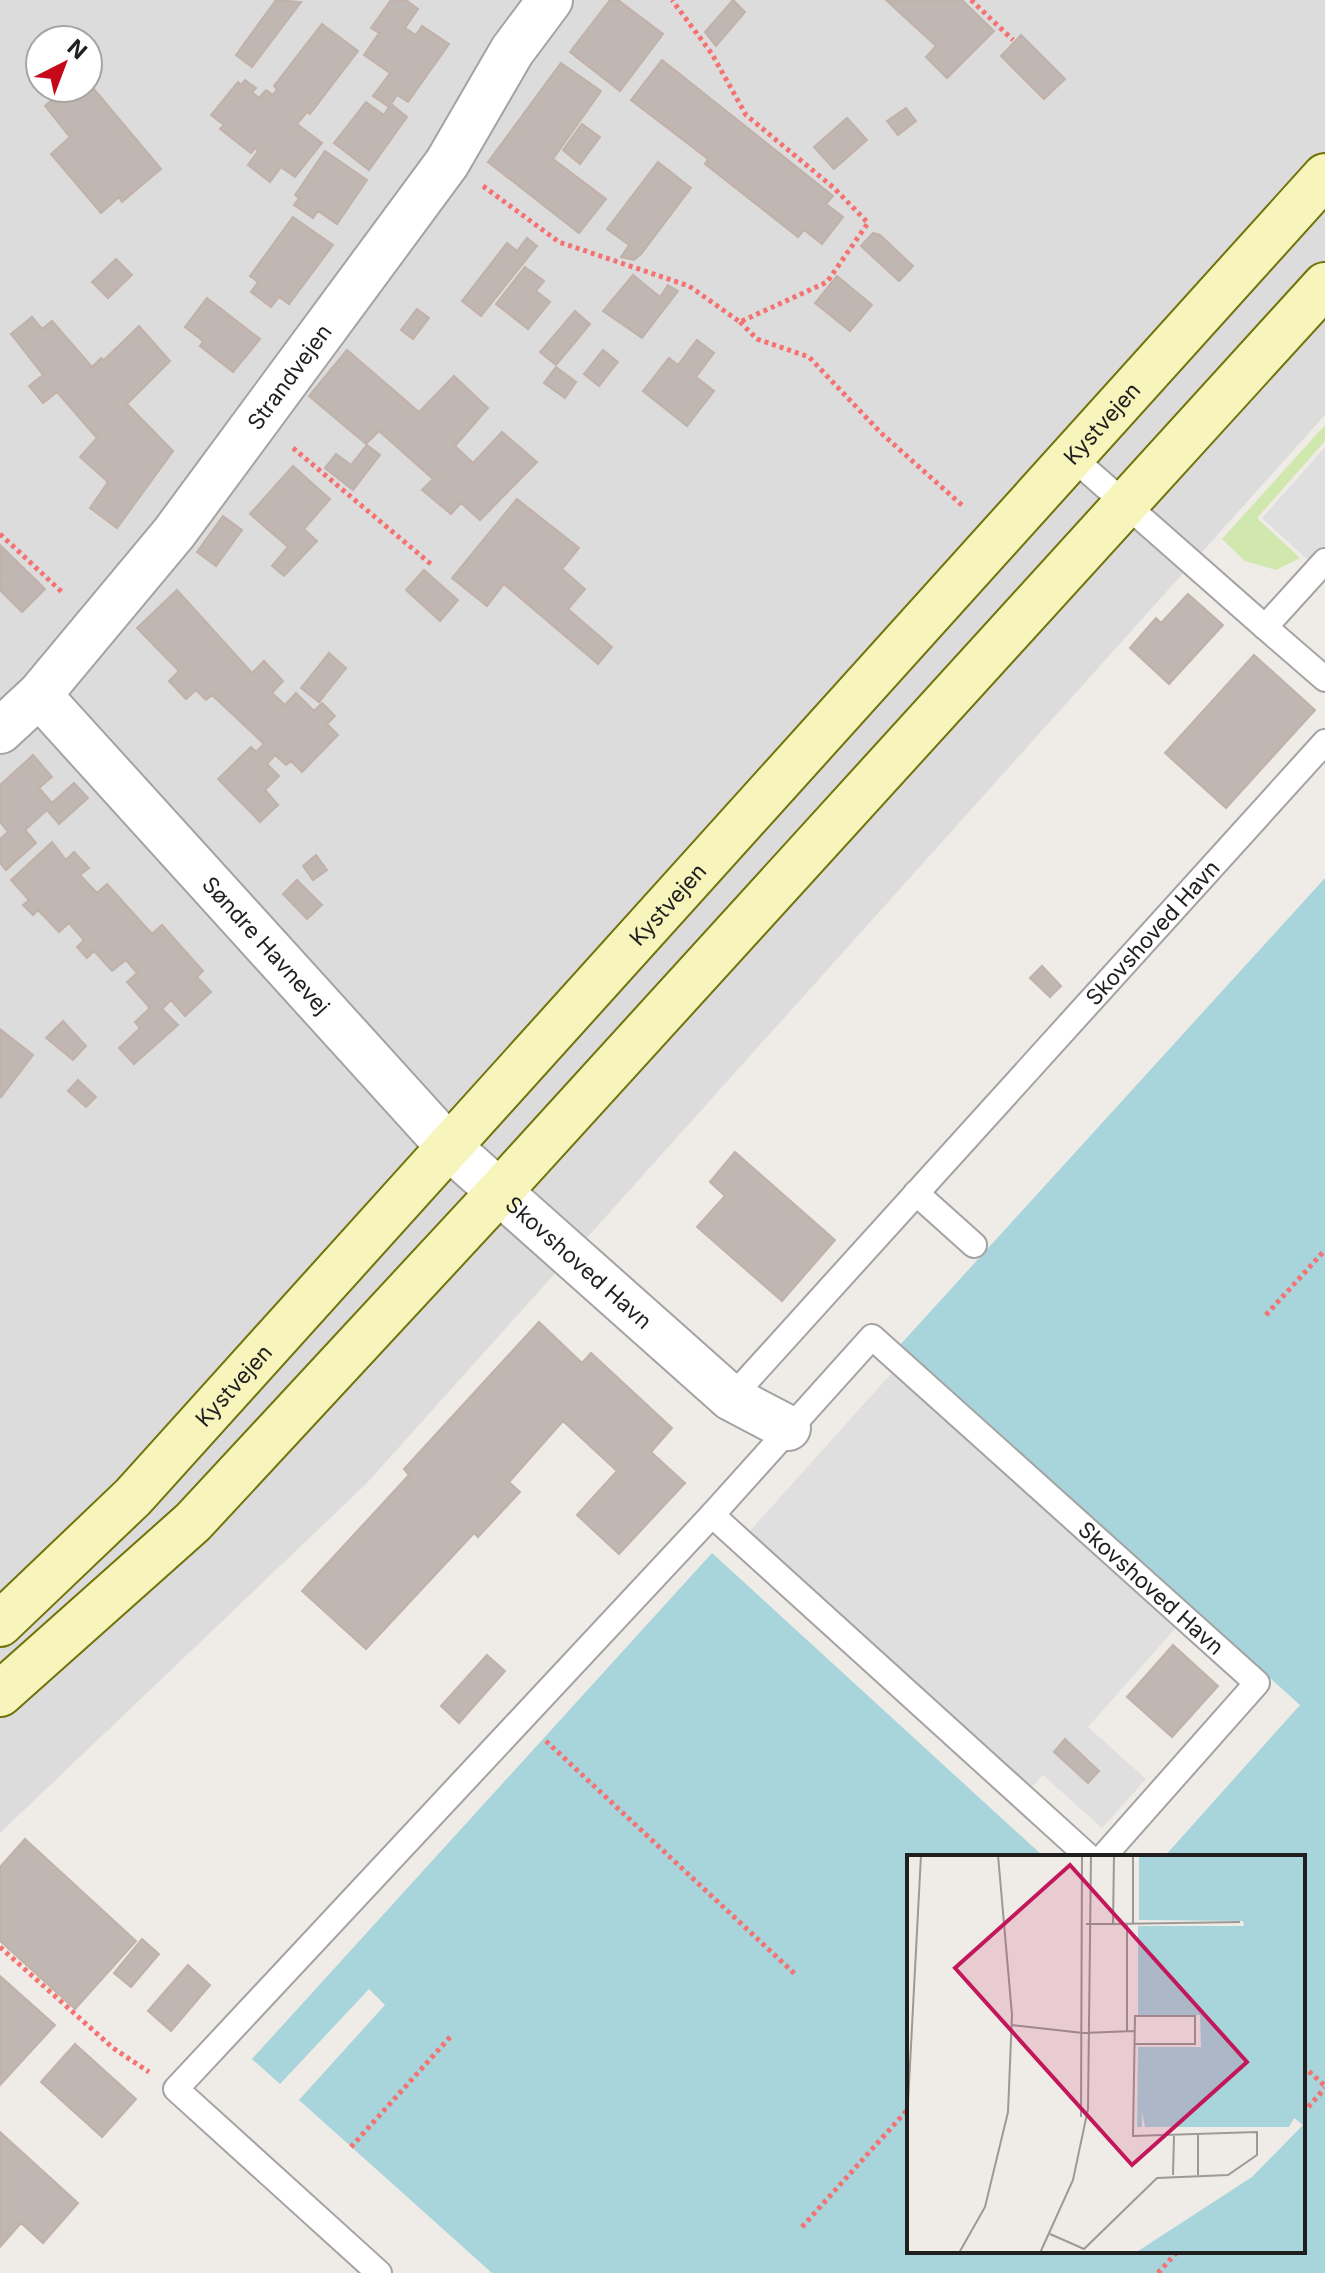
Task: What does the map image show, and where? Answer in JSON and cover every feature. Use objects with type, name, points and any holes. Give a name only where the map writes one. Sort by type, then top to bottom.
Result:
[{"type":"main road","name":"Kystvejen","points":[[0,1624],[133,1497],[1325,176]]},
{"type":"main road","points":[[0,1694],[193,1522],[500,1191],[1325,285]]},
{"type":"street","name":"Strandvejen","points":[[0,731],[39,695],[174,533],[449,160],[512,51],[550,0]]},
{"type":"street","name":"Søndre Havnevej","points":[[39,695],[449,1147],[500,1191]]},
{"type":"street","name":"Skovshoved Havn","points":[[500,1191],[731,1398],[788,1428]]},
{"type":"lane","points":[[1072,457],[1325,679]]},
{"type":"lane","points":[[1265,627],[1325,561]]},
{"type":"lane","name":"Skovshoved Havn","points":[[731,1398],[1325,742]]},
{"type":"lane","points":[[916,1193],[974,1245]]},
{"type":"lane","name":"Skovshoved Havn","points":[[788,1428],[872,1337],[1257,1683],[1105,1855]]},
{"type":"lane","points":[[379,2273],[176,2089],[712,1515],[788,1428]]},
{"type":"lane","points":[[712,1515],[1087,1855]]},
{"type":"path","points":[[672,0],[712,54],[746,115],[834,188],[868,223],[827,282],[740,322]]},
{"type":"path","points":[[971,0],[1013,40]]},
{"type":"path","points":[[449,160],[559,242],[689,286],[740,322],[757,339],[809,357],[881,433],[998,538]]},
{"type":"path","points":[[259,419],[432,565]]},
{"type":"path","points":[[0,534],[98,626]]},
{"type":"path","points":[[1266,1315],[1325,1250]]},
{"type":"path","points":[[522,1719],[796,1975]]},
{"type":"path","points":[[0,1947],[113,2048],[176,2089]]},
{"type":"path","points":[[351,2147],[451,2036]]},
{"type":"path","points":[[1305,2068],[1325,2087],[1305,2111]]},
{"type":"path","points":[[802,2227],[907,2110]]},
{"type":"path","points":[[1158,2273],[1176,2253]]},
{"type":"shaded area","points":[[0,0],[1325,0],[1325,415],[366,1484],[0,1833]]},
{"type":"shaded area","points":[[1325,447],[1325,576],[1262,518]]},
{"type":"shaded area","points":[[898,1366],[1181,1622],[1088,1727],[1146,1779],[1102,1828],[1043,1775],[1031,1788],[748,1533]]},
{"type":"green space","points":[[1325,425],[1325,441],[1257,518],[1300,558],[1276,570],[1245,561],[1222,539]]},
{"type":"water","points":[[1325,878],[1325,2273],[492,2273],[299,2100],[385,2005],[369,1989],[280,2084],[252,2059],[712,1553],[1042,1855],[907,1855],[907,2253],[1305,2253],[1305,1855],[1166,1855],[1300,1705],[900,1345]]},
{"type":"building","points":[[276,0],[301,2],[252,67],[236,55]]},
{"type":"building","points":[[391,0],[406,0],[418,9],[405,28],[416,35],[422,26],[449,44],[408,102],[397,95],[391,104],[407,117],[369,170],[334,143],[366,102],[384,115],[389,107],[373,96],[390,73],[364,55],[379,33],[371,28]]},
{"type":"building","points":[[610,0],[618,0],[663,34],[620,91],[570,52]]},
{"type":"building","points":[[733,0],[745,12],[716,46],[705,32]]},
{"type":"building","points":[[886,0],[962,0],[994,31],[947,78],[926,57],[936,46]]},
{"type":"building","points":[[322,24],[358,51],[310,114],[307,112],[297,124],[322,143],[295,177],[281,167],[270,182],[248,165],[258,151],[255,148],[251,153],[220,129],[224,125],[211,115],[238,82],[241,85],[245,80],[256,88],[252,92],[259,98],[266,90],[273,95],[277,89],[274,86]]},
{"type":"building","points":[[1021,35],[1065,79],[1044,99],[1001,56]]},
{"type":"building","points":[[662,60],[833,196],[826,204],[843,217],[822,244],[804,230],[798,237],[705,164],[708,159],[631,100]]},
{"type":"building","points":[[561,63],[601,91],[553,159],[606,199],[579,233],[488,162]]},
{"type":"building","points":[[104,101],[161,169],[122,202],[119,197],[101,213],[51,154],[70,137],[45,106],[104,104]]},
{"type":"building","points":[[906,108],[916,121],[898,135],[887,121]]},
{"type":"building","points":[[847,118],[867,140],[834,169],[814,147]]},
{"type":"building","points":[[582,124],[600,137],[580,164],[563,150]]},
{"type":"building","points":[[325,151],[367,180],[337,224],[318,211],[313,218],[294,205],[299,198],[295,195]]},
{"type":"building","points":[[658,162],[691,188],[641,254],[634,260],[621,257],[629,245],[607,229]]},
{"type":"building","points":[[293,217],[333,245],[289,304],[279,297],[271,307],[251,292],[258,282],[250,276]]},
{"type":"building","points":[[873,233],[880,235],[913,266],[899,281],[861,246]]},
{"type":"building","points":[[527,238],[537,246],[481,316],[462,301],[507,243],[517,251]]},
{"type":"building","points":[[116,259],[132,275],[108,298],[92,282]]},
{"type":"building","points":[[525,267],[544,281],[536,291],[550,302],[528,329],[496,304]]},
{"type":"building","points":[[633,275],[660,297],[668,285],[678,291],[642,338],[603,311]]},
{"type":"building","points":[[837,276],[872,305],[850,331],[815,303]]},
{"type":"building","points":[[207,298],[260,339],[233,372],[200,346],[203,341],[185,327]]},
{"type":"building","points":[[417,309],[429,318],[413,339],[401,330]]},
{"type":"building","points":[[575,311],[590,324],[556,365],[540,352]]},
{"type":"building","points":[[32,317],[42,329],[52,321],[92,367],[101,358],[104,360],[139,326],[170,361],[127,404],[173,451],[117,528],[90,508],[108,482],[80,457],[97,438],[57,392],[43,403],[29,386],[43,375],[11,334]]},
{"type":"building","points":[[697,340],[714,353],[696,377],[714,391],[687,426],[643,391],[669,358],[678,365]]},
{"type":"building","points":[[347,350],[419,412],[454,376],[488,408],[455,446],[473,463],[502,432],[537,462],[480,520],[461,503],[451,514],[422,490],[433,479],[379,431],[366,444],[309,396]]},
{"type":"building","points":[[603,350],[618,362],[599,386],[584,374]]},
{"type":"building","points":[[556,367],[576,382],[565,398],[544,383]]},
{"type":"building","points":[[367,445],[380,455],[353,490],[325,468],[336,454],[351,465]]},
{"type":"building","points":[[293,466],[330,499],[304,529],[317,541],[284,576],[272,566],[288,547],[250,514]]},
{"type":"building","points":[[517,499],[579,548],[562,569],[585,589],[568,609],[612,647],[598,664],[504,584],[487,606],[452,578]]},
{"type":"building","points":[[223,516],[242,530],[216,566],[197,552]]},
{"type":"building","points":[[1,546],[45,589],[22,612],[0,590]]},
{"type":"building","points":[[424,570],[458,600],[440,621],[406,590]]},
{"type":"building","points":[[177,590],[252,673],[264,661],[283,681],[272,693],[285,705],[296,693],[314,711],[322,703],[335,716],[327,724],[338,735],[302,772],[291,761],[286,765],[275,755],[267,764],[279,776],[265,790],[278,805],[260,822],[218,779],[251,747],[256,752],[264,744],[212,695],[206,700],[196,690],[186,699],[169,681],[179,671],[137,628]]},
{"type":"building","points":[[1188,594],[1223,625],[1169,684],[1130,648],[1156,618],[1161,623]]},
{"type":"building","points":[[329,653],[346,668],[319,702],[301,688]]},
{"type":"building","points":[[1254,655],[1315,710],[1226,808],[1165,753]]},
{"type":"building","points":[[33,755],[52,777],[39,788],[52,803],[74,783],[88,798],[59,824],[47,810],[25,830],[36,843],[6,870],[0,863],[0,839],[8,832],[0,822],[0,785]]},
{"type":"building","points":[[52,842],[66,860],[74,852],[89,868],[80,875],[97,893],[107,884],[152,934],[162,925],[203,971],[197,977],[211,992],[185,1016],[171,1000],[162,1009],[178,1025],[134,1064],[119,1048],[140,1028],[135,1022],[150,1008],[127,982],[137,973],[126,960],[112,971],[94,951],[87,958],[77,947],[84,940],[69,923],[59,932],[38,910],[33,915],[23,905],[29,900],[11,880]]},
{"type":"building","points":[[316,855],[327,870],[313,880],[303,866]]},
{"type":"building","points":[[297,880],[322,905],[307,919],[283,894]]},
{"type":"building","points":[[1042,966],[1061,986],[1050,997],[1030,978]]},
{"type":"building","points":[[63,1021],[86,1046],[73,1060],[46,1038]]},
{"type":"building","points":[[0,1029],[33,1055],[1,1097],[0,1095]]},
{"type":"building","points":[[78,1080],[96,1097],[86,1107],[68,1091]]},
{"type":"building","points":[[735,1152],[835,1240],[782,1301],[697,1227],[725,1196],[710,1182]]},
{"type":"building","points":[[539,1322],[582,1363],[591,1353],[672,1428],[651,1452],[685,1483],[619,1554],[577,1515],[617,1471],[563,1421],[509,1482],[520,1492],[478,1537],[474,1533],[366,1649],[302,1591],[409,1475],[404,1469]]},
{"type":"building","points":[[1173,1645],[1218,1686],[1172,1737],[1127,1697]]},
{"type":"building","points":[[487,1655],[505,1671],[459,1723],[441,1706]]},
{"type":"building","points":[[1065,1739],[1099,1771],[1088,1783],[1054,1752]]},
{"type":"building","points":[[25,1839],[136,1941],[75,2009],[0,1941],[0,1867]]},
{"type":"building","points":[[142,1939],[159,1954],[131,1987],[114,1973]]},
{"type":"building","points":[[188,1965],[210,1985],[171,2031],[148,2011]]},
{"type":"building","points":[[0,1976],[55,2025],[0,2085]]},
{"type":"building","points":[[75,2044],[136,2099],[102,2137],[41,2082]]},
{"type":"building","points":[[0,2132],[78,2203],[43,2243],[21,2223],[0,2247]]}]
